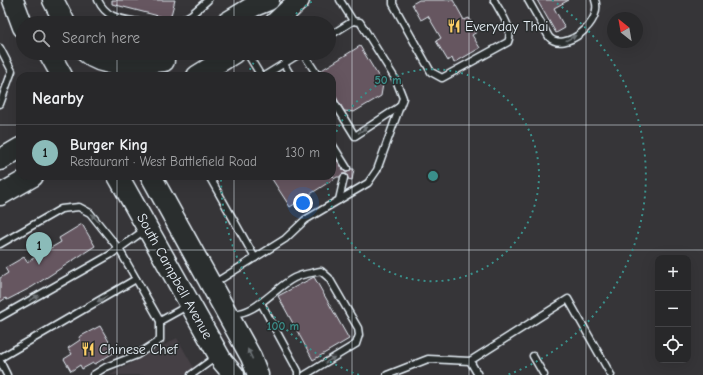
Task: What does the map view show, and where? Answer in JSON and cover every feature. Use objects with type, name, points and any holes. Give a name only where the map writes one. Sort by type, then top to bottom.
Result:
[{"type":"main road","points":[[13,0],[19,16]]},
{"type":"main road","points":[[19,0],[28,16]]},
{"type":"main road","points":[[53,0],[61,16]]},
{"type":"main road","points":[[238,16],[254,6],[269,0]]},
{"type":"main road","points":[[282,16],[299,0]]},
{"type":"main road","points":[[40,60],[46,72]]},
{"type":"main road","points":[[53,60],[60,72]]},
{"type":"main road","points":[[86,60],[92,72]]},
{"type":"main road","points":[[96,60],[127,64],[152,60]]},
{"type":"main road","points":[[147,72],[166,60]]},
{"type":"main road","points":[[203,72],[223,60]]},
{"type":"main road","points":[[0,160],[16,150]]},
{"type":"main road","points":[[0,195],[29,180]]},
{"type":"main road","name":"South Campbell Avenue","points":[[119,180],[148,228],[219,355],[234,375]]},
{"type":"main road","name":"South Campbell Avenue","points":[[153,180],[227,312],[251,357],[258,375]]},
{"type":"main road","points":[[167,180],[195,233],[210,282]]},
{"type":"lane","points":[[98,0],[105,11],[111,16]]},
{"type":"lane","points":[[189,16],[208,0]]},
{"type":"lane","points":[[340,0],[353,21]]},
{"type":"lane","points":[[393,0],[393,4],[431,72],[442,78],[508,42],[510,36],[507,25],[494,0]]},
{"type":"lane","points":[[528,0],[549,37],[559,42],[567,41],[590,26],[596,8],[595,0]]},
{"type":"lane","points":[[210,282],[255,258],[285,239],[305,220],[368,183],[377,170],[402,98],[396,80],[360,22],[353,21],[336,32]]},
{"type":"lane","points":[[0,48],[12,71],[0,104]]},
{"type":"lane","points":[[251,60],[259,72]]},
{"type":"lane","points":[[271,72],[291,60]]},
{"type":"lane","points":[[307,60],[315,72]]},
{"type":"lane","points":[[284,64],[289,72]]},
{"type":"lane","points":[[336,105],[355,136],[399,107]]},
{"type":"lane","points":[[336,151],[346,168]]},
{"type":"lane","points":[[339,200],[344,178]]},
{"type":"lane","points":[[211,180],[255,258]]},
{"type":"lane","points":[[0,244],[61,209],[79,207],[90,213],[119,249],[160,321],[160,340],[137,355],[106,367],[93,375]]},
{"type":"lane","points":[[0,317],[119,249],[148,228]]},
{"type":"lane","points":[[227,312],[240,313],[261,303],[275,290],[295,277],[321,271],[329,278],[358,328],[359,335],[356,344],[305,375]]},
{"type":"lane","points":[[7,375],[0,359],[136,279]]},
{"type":"lane","points":[[387,375],[428,359],[470,361],[568,299],[611,375]]},
{"type":"lane","points":[[261,303],[298,371],[298,375]]},
{"type":"lane","points":[[160,321],[190,304]]},
{"type":"lane","points":[[191,375],[219,355]]},
{"type":"lane","points":[[533,356],[544,375]]},
{"type":"lane","points":[[470,361],[478,375]]},
{"type":"shaded area","points":[[177,338],[198,375],[110,375]]},
{"type":"building","points":[[112,0],[175,0],[171,16],[158,16],[112,4]]},
{"type":"building","name":"Everyday Thai","points":[[419,0],[453,0],[464,20],[469,18],[477,32],[472,35],[480,48],[454,63],[452,58],[448,61],[436,41],[441,38],[428,16],[421,20],[412,4]]},
{"type":"building","points":[[537,0],[569,0],[554,8],[565,28],[556,33]]},
{"type":"building","points":[[360,46],[383,84],[381,96],[354,112],[344,111],[336,97],[336,72],[320,71]]},
{"type":"building","points":[[336,159],[345,172],[354,169],[352,180],[348,179],[347,174],[342,174],[340,177],[337,177]]},
{"type":"building","points":[[273,180],[332,180],[290,207]]},
{"type":"building","points":[[82,224],[95,246],[32,287],[0,302],[0,278],[8,273],[5,268],[24,257],[27,262],[61,242],[59,238]]},
{"type":"building","points":[[314,277],[349,339],[313,360],[278,296]]},
{"type":"building","points":[[100,326],[115,352],[95,364],[93,363],[82,369],[80,365],[71,371],[64,359],[72,354],[68,348],[80,340],[79,337]]},
{"type":"place","name":"Everyday Thai","points":[[454,26]]},
{"type":"place","name":"Burger King","points":[[39,265]]},
{"type":"place","name":"Chinese Chef","points":[[88,349]]}]
